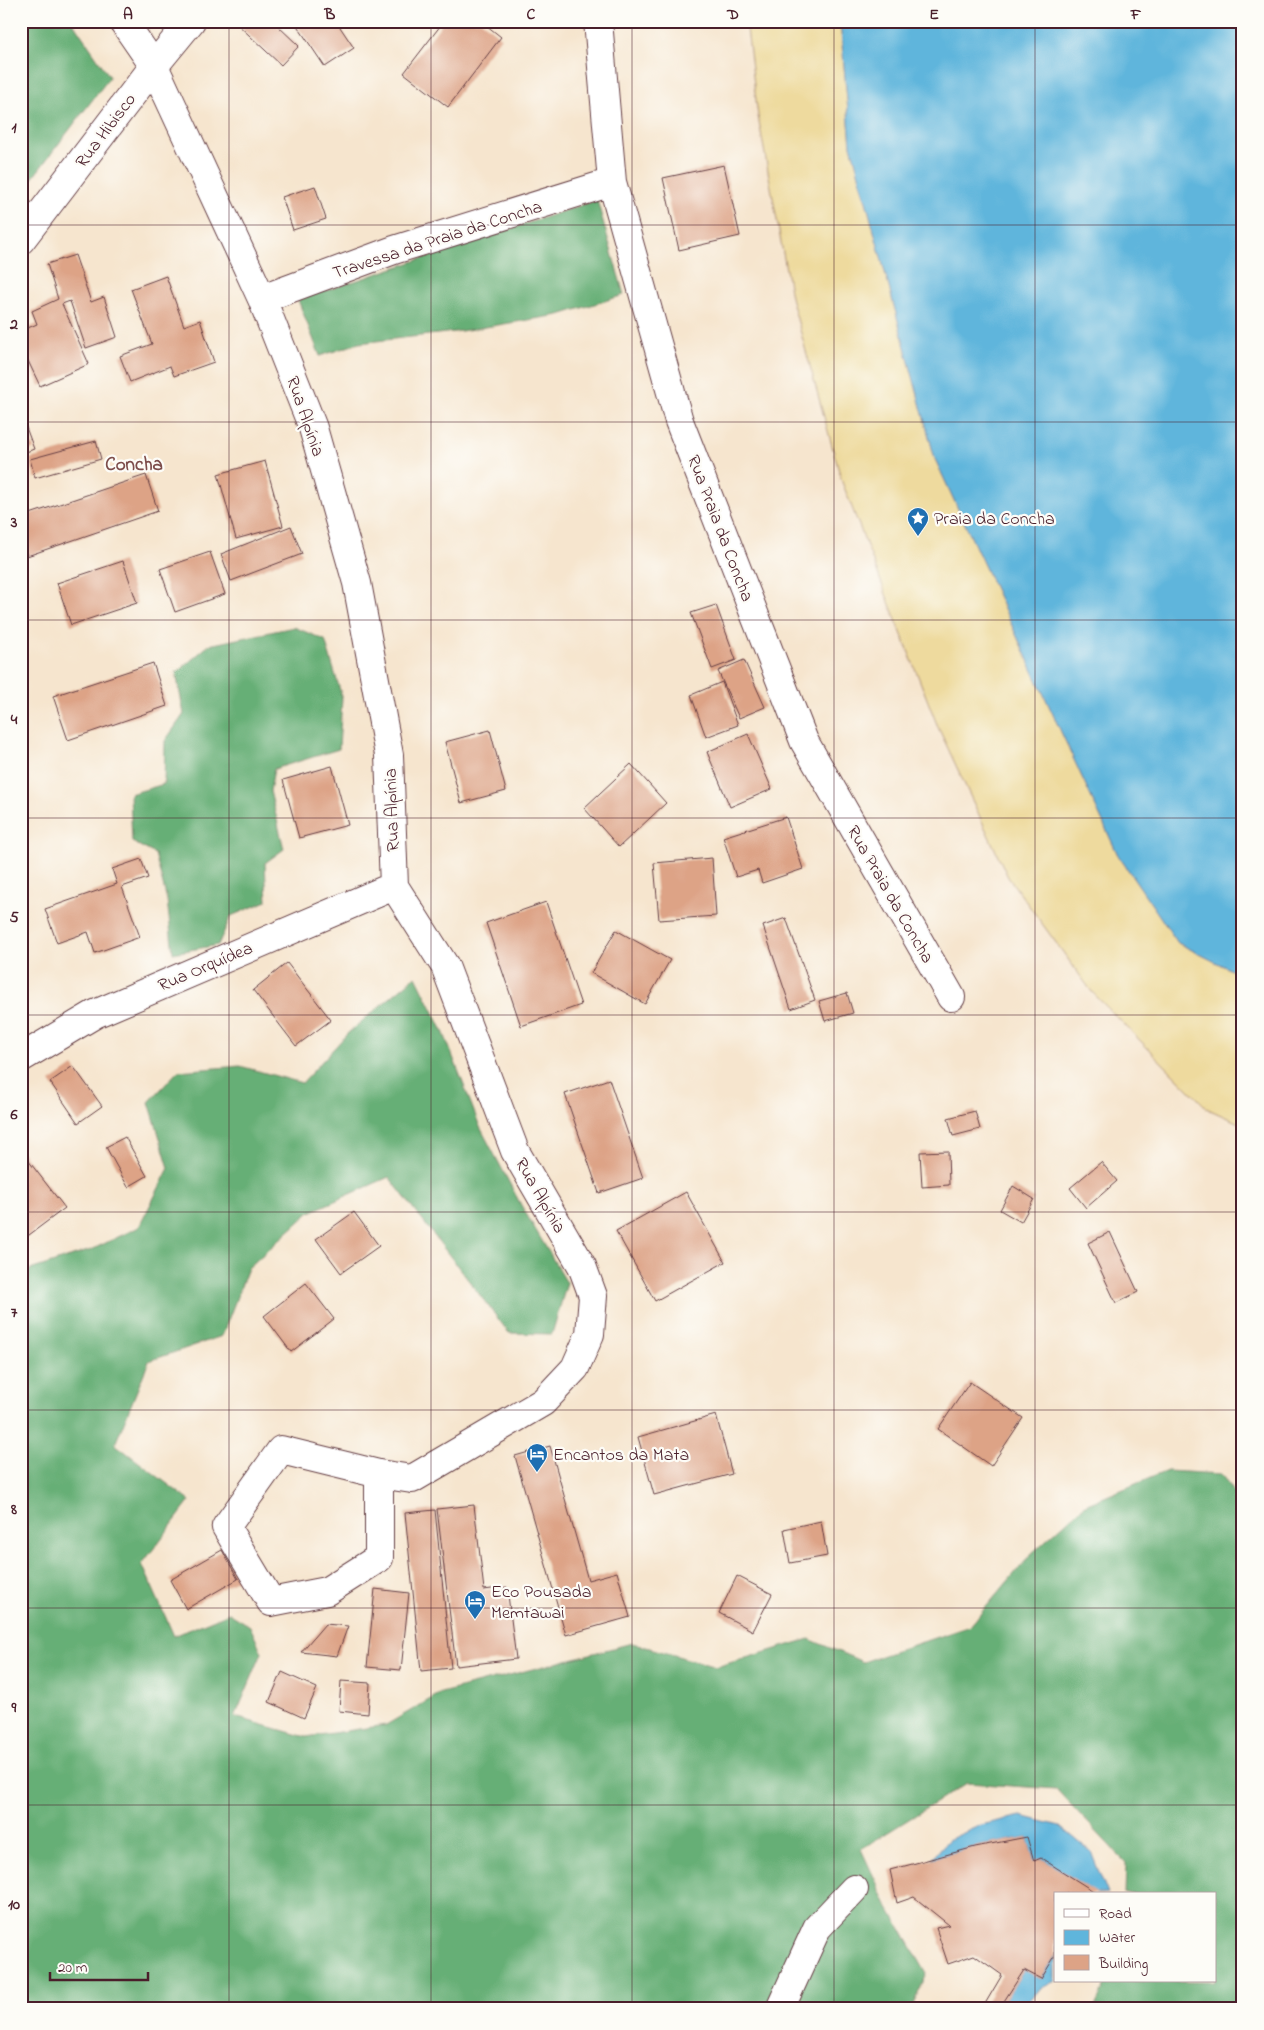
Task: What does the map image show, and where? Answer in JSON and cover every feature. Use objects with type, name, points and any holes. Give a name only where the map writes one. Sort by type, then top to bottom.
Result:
[{"type":"street","name":"Rua Alpínia","points":[[123,21],[154,66],[262,298],[313,428],[357,583],[389,755],[394,886],[445,966],[515,1151],[582,1266],[593,1296],[590,1334],[575,1368],[543,1402],[412,1479],[379,1474],[281,1450],[226,1527],[271,1602],[327,1591],[379,1558],[379,1474]]},
{"type":"street","name":"Rua Hibisco","points":[[21,240],[154,66],[191,21]]},
{"type":"street","name":"Rua Praia da Concha","points":[[598,21],[612,182],[679,421],[804,741],[951,997]]},
{"type":"street","name":"Travessa da Praia da Concha","points":[[262,298],[394,250],[612,182]]},
{"type":"street","name":"Rua Orquídea","points":[[21,1058],[95,1014],[394,886]]},
{"type":"street","points":[[780,2009],[817,1928],[854,1889]]},
{"type":"green space","points":[[21,21],[72,21],[110,77],[21,193]]},
{"type":"green space","points":[[597,200],[624,295],[559,315],[455,332],[359,343],[320,356],[298,300]]},
{"type":"green space","points":[[294,627],[325,640],[342,697],[339,749],[274,769],[270,791],[284,849],[265,863],[267,901],[231,916],[218,945],[173,953],[167,900],[155,854],[132,842],[130,794],[164,784],[165,741],[184,714],[176,673],[209,645]]},
{"type":"green space","points":[[416,976],[443,1031],[480,1127],[521,1205],[567,1283],[552,1334],[509,1333],[389,1177],[310,1212],[248,1268],[222,1336],[149,1361],[115,1444],[190,1501],[142,1564],[174,1636],[229,1613],[250,1626],[262,1653],[235,1717],[306,1737],[386,1725],[441,1693],[632,1643],[716,1667],[809,1639],[863,1662],[970,1626],[1031,1554],[1085,1505],[1167,1471],[1221,1474],[1243,1507],[1243,2009],[1094,2009],[1107,1982],[1216,1982],[1216,1892],[1125,1892],[1126,1863],[1056,1789],[967,1783],[861,1849],[886,1903],[927,1974],[911,2009],[21,2009],[21,1273],[91,1250],[139,1227],[169,1168],[149,1102],[178,1071],[240,1066],[302,1083],[348,1033]]},
{"type":"sand","name":"Praia da Concha","points":[[746,21],[840,21],[851,145],[935,459],[1118,855],[1178,943],[1243,976],[1243,1125],[1208,1109],[1092,992],[1008,877],[938,727],[842,482],[791,297],[758,116]]},
{"type":"water","points":[[840,21],[1243,21],[1243,976],[1178,943],[1118,855],[935,459],[851,145]]},
{"type":"water","points":[[1021,1816],[1060,1826],[1091,1852],[1107,1892],[1093,1892],[1041,1858],[1034,1861],[1027,1837],[975,1847],[932,1859],[948,1840],[981,1825]]},
{"type":"water","points":[[1054,1958],[1054,1982],[1040,1989],[1022,2009],[999,2009],[1024,1970],[1041,1979]]},
{"type":"building","points":[[234,21],[280,21],[277,25],[299,46],[281,65]]},
{"type":"building","points":[[300,21],[336,21],[354,48],[325,67],[296,24]]},
{"type":"building","points":[[444,21],[481,21],[501,37],[448,107],[404,73]]},
{"type":"building","points":[[724,165],[740,236],[679,250],[663,178]]},
{"type":"building","points":[[315,186],[326,219],[293,230],[282,197]]},
{"type":"building","points":[[75,255],[91,302],[104,297],[117,337],[86,348],[70,301],[62,304],[89,364],[40,386],[21,346],[21,331],[37,324],[32,311],[58,299],[47,264]]},
{"type":"building","points":[[166,276],[184,326],[200,320],[214,362],[174,376],[170,366],[130,382],[120,356],[152,344],[131,289]]},
{"type":"building","points":[[21,414],[34,449],[21,454]]},
{"type":"building","points":[[96,441],[101,459],[35,478],[30,459]]},
{"type":"building","points":[[265,461],[283,526],[236,539],[218,474]]},
{"type":"building","points":[[146,475],[158,511],[27,556],[21,540],[21,517]]},
{"type":"building","points":[[291,526],[302,554],[231,581],[221,554]]},
{"type":"building","points":[[210,552],[225,594],[175,612],[160,569]]},
{"type":"building","points":[[123,561],[137,603],[71,625],[57,583]]},
{"type":"building","points":[[716,605],[736,660],[712,669],[691,613]]},
{"type":"building","points":[[744,660],[765,707],[739,718],[718,671]]},
{"type":"building","points":[[153,663],[167,706],[68,740],[53,696]]},
{"type":"building","points":[[722,682],[738,725],[706,737],[691,695]]},
{"type":"building","points":[[490,730],[506,791],[461,803],[445,742]]},
{"type":"building","points":[[748,734],[772,789],[730,807],[707,752]]},
{"type":"building","points":[[631,764],[666,803],[619,847],[584,808]]},
{"type":"building","points":[[332,766],[348,825],[299,838],[283,780]]},
{"type":"building","points":[[786,817],[803,869],[762,883],[758,870],[736,877],[723,837]]},
{"type":"building","points":[[712,858],[716,916],[659,920],[654,863]]},
{"type":"building","points":[[141,859],[148,878],[122,887],[140,937],[95,953],[88,932],[57,943],[45,909],[117,884],[112,869]]},
{"type":"building","points":[[546,902],[581,1005],[521,1026],[486,923]]},
{"type":"building","points":[[786,918],[815,1000],[791,1009],[763,926]]},
{"type":"building","points":[[616,930],[670,960],[645,1004],[591,973]]},
{"type":"building","points":[[287,963],[331,1020],[296,1046],[253,990]]},
{"type":"building","points":[[847,993],[853,1013],[825,1021],[819,1001]]},
{"type":"building","points":[[73,1066],[102,1106],[78,1123],[50,1082]]},
{"type":"building","points":[[609,1079],[643,1178],[599,1193],[565,1094]]},
{"type":"building","points":[[975,1111],[980,1129],[953,1136],[948,1118]]},
{"type":"building","points":[[125,1137],[147,1176],[128,1187],[106,1147]]},
{"type":"building","points":[[21,1151],[65,1208],[21,1241]]},
{"type":"building","points":[[948,1151],[949,1185],[922,1187],[920,1152]]},
{"type":"building","points":[[1101,1162],[1117,1181],[1086,1208],[1070,1188]]},
{"type":"building","points":[[1013,1186],[1034,1199],[1021,1222],[1000,1210]]},
{"type":"building","points":[[686,1192],[725,1262],[655,1301],[616,1231]]},
{"type":"building","points":[[354,1212],[379,1246],[341,1273],[316,1239]]},
{"type":"building","points":[[1110,1232],[1138,1292],[1116,1303],[1088,1243]]},
{"type":"building","points":[[306,1283],[334,1319],[291,1352],[264,1316]]},
{"type":"building","points":[[970,1382],[1023,1418],[991,1466],[938,1429]]},
{"type":"building","points":[[716,1415],[732,1474],[654,1495],[638,1437]]},
{"type":"building","points":[[550,1446],[588,1580],[617,1572],[630,1617],[566,1635],[515,1456]]},
{"type":"building","points":[[474,1505],[484,1590],[507,1587],[516,1659],[456,1666],[437,1509]]},
{"type":"building","points":[[435,1510],[451,1668],[421,1671],[405,1513]]},
{"type":"building","points":[[821,1521],[827,1556],[790,1563],[784,1529]]},
{"type":"building","points":[[222,1550],[238,1579],[186,1609],[170,1580]]},
{"type":"building","points":[[737,1576],[772,1594],[753,1631],[719,1613]]},
{"type":"building","points":[[375,1589],[409,1593],[401,1670],[367,1667]]},
{"type":"building","points":[[325,1624],[348,1626],[337,1656],[301,1652]]},
{"type":"building","points":[[282,1672],[317,1688],[304,1718],[269,1702]]},
{"type":"building","points":[[341,1681],[370,1683],[368,1714],[339,1711]]},
{"type":"building","points":[[1027,1837],[1034,1861],[1041,1858],[1095,1892],[1054,1892],[1054,1958],[1041,1979],[1024,1970],[999,2009],[982,2009],[1002,1975],[974,1955],[948,1964],[936,1928],[949,1925],[914,1897],[897,1903],[890,1870],[975,1847]]},
{"type":"place","name":"Praia da Concha","points":[[918,537]]},
{"type":"place","name":"Encantos da Mata","points":[[537,1473]]},
{"type":"place","name":"Eco Pousada Memtawai","points":[[475,1620]]},
{"type":"district","name":"Concha","points":[[134,463]]}]
